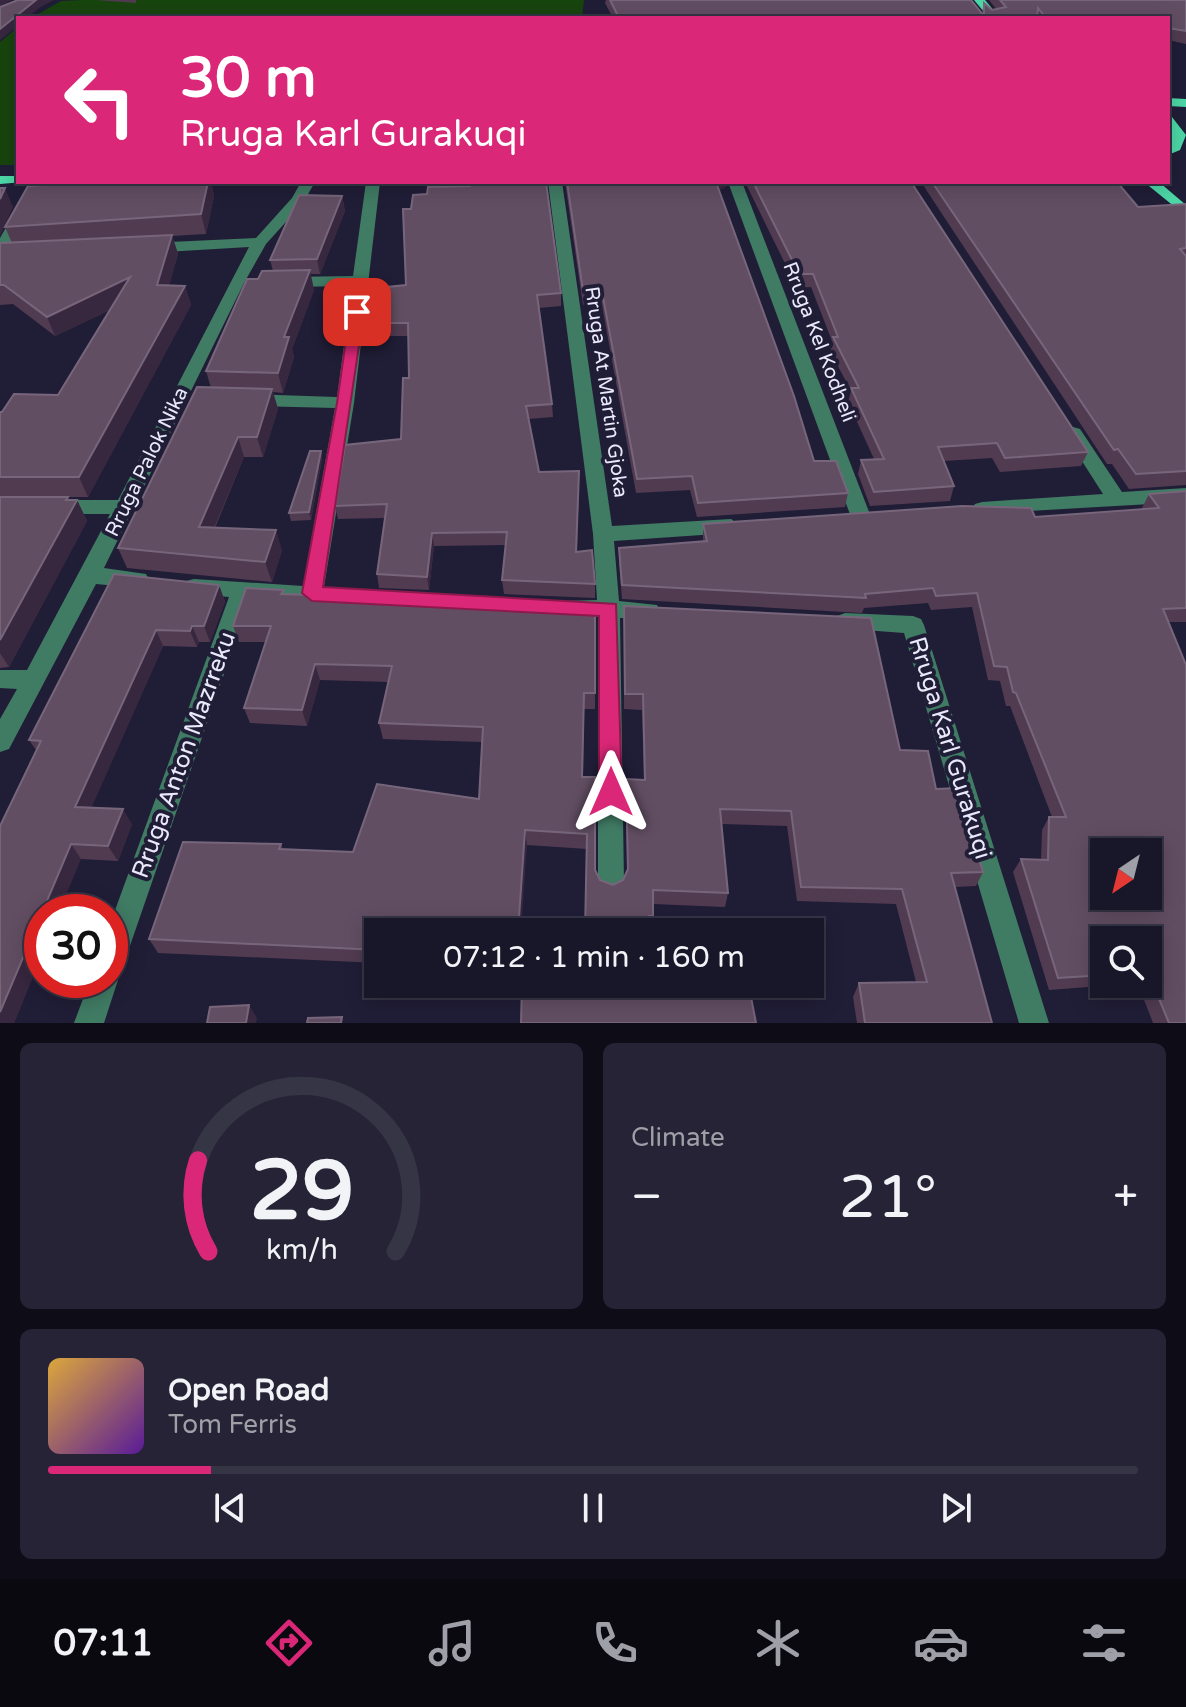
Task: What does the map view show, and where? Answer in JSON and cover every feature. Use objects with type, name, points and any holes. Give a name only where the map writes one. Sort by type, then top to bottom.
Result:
[{"type":"main road","points":[[979,0],[993,16]]},
{"type":"main road","points":[[1170,150],[1175,147],[1179,135],[1170,121],[1186,111]]},
{"type":"main road","points":[[1153,184],[1182,208]]},
{"type":"main road","points":[[1167,184],[1182,208]]},
{"type":"street","name":"Rruga Palok Nika","points":[[0,742],[124,507],[253,282],[260,242],[298,200],[307,184]]},
{"type":"street","points":[[312,593],[345,403],[373,184]]},
{"type":"street","name":"Rruga At Martin Gjoka","points":[[555,184],[603,534],[609,609]]},
{"type":"street","name":"Rruga Kel Kodheli","points":[[736,184],[861,517]]},
{"type":"street","points":[[5,254],[26,204]]},
{"type":"street","points":[[138,248],[260,242]]},
{"type":"street","points":[[253,282],[361,281]]},
{"type":"street","points":[[224,400],[345,403]]},
{"type":"street","points":[[1065,421],[1117,500]]},
{"type":"street","points":[[967,510],[1186,495]]},
{"type":"street","points":[[0,507],[124,507]]},
{"type":"street","points":[[603,534],[755,524]]},
{"type":"street","points":[[90,575],[242,592],[312,593],[397,600]]},
{"type":"street","name":"Rruga Anton Mazrreku","points":[[128,912],[242,592]]},
{"type":"street","points":[[549,607],[673,613]]},
{"type":"street","points":[[609,609],[611,883]]},
{"type":"street","name":"Rruga Karl Gurakuqi","points":[[817,620],[913,625],[1034,1023]]},
{"type":"street","points":[[0,679],[31,680]]},
{"type":"street","points":[[89,1023],[98,998]]},
{"type":"green space","points":[[584,0],[582,16],[35,16],[61,1]]},
{"type":"green space","points":[[16,29],[16,165],[0,165],[0,42]]},
{"type":"building","points":[[18,0],[36,0],[0,29],[0,7]]},
{"type":"building","points":[[610,0],[971,0],[984,16],[618,16]]},
{"type":"building","points":[[1000,0],[1186,0],[1186,31],[1170,28],[1170,16],[1044,16],[1038,8],[1037,16],[984,16],[984,3],[992,10],[1006,7]]},
{"type":"building","points":[[208,184],[201,214],[5,227],[28,186]]},
{"type":"building","points":[[546,184],[561,293],[537,295],[552,404],[526,406],[539,472],[579,471],[576,552],[592,550],[595,584],[502,580],[507,532],[432,533],[427,577],[377,574],[387,504],[335,506],[345,445],[401,439],[403,378],[409,378],[408,323],[364,323],[367,289],[406,285],[403,209],[411,209],[413,195],[427,194],[428,187]]},
{"type":"building","points":[[567,184],[717,184],[794,396],[814,461],[836,461],[848,493],[698,503],[692,476],[637,479],[603,297],[600,290],[583,291]]},
{"type":"building","points":[[754,184],[912,184],[1088,452],[1005,458],[997,443],[938,447],[954,486],[874,492],[861,460],[884,459],[851,388],[859,388],[833,337],[838,337],[813,274],[799,274]]},
{"type":"building","points":[[933,184],[1119,184],[1138,207],[1186,204],[1186,248],[1180,249],[1186,256],[1186,471],[1136,474],[1118,449],[1114,450]]},
{"type":"building","points":[[299,195],[342,196],[317,259],[270,260]]},
{"type":"building","points":[[172,235],[157,285],[185,286],[79,477],[0,477],[0,412],[14,394],[58,395],[130,277],[47,317],[0,285],[0,243]]},
{"type":"building","points":[[310,270],[284,337],[289,337],[278,373],[206,371],[247,279],[258,279],[262,271]]},
{"type":"building","points":[[197,387],[272,389],[257,437],[238,437],[199,527],[276,530],[265,562],[118,548]]},
{"type":"building","points":[[310,451],[321,451],[309,512],[289,513]]},
{"type":"building","points":[[1186,491],[1186,608],[1163,609],[1186,665],[1186,1023],[1169,1023],[1159,998],[1162,998],[1162,926],[1090,926],[1090,976],[1058,978],[1021,859],[1048,860],[1049,817],[1066,817],[1013,692],[1007,667],[994,666],[977,593],[936,596],[933,588],[865,594],[866,598],[622,585],[619,548],[707,541],[703,524],[962,506],[1031,508],[1035,517],[1159,508],[1149,494]]},
{"type":"building","points":[[0,497],[68,497],[66,500],[77,500],[0,640]]},
{"type":"building","points":[[114,574],[219,585],[204,626],[192,626],[190,631],[156,630],[75,807],[123,809],[108,846],[71,844],[50,894],[24,894],[24,955],[0,1012],[0,826],[41,741],[29,740]]},
{"type":"building","points":[[246,588],[284,590],[281,594],[372,597],[372,594],[595,605],[595,693],[584,693],[582,777],[595,777],[595,870],[600,880],[613,885],[623,880],[628,869],[626,779],[645,780],[643,694],[625,694],[624,606],[871,618],[900,750],[928,751],[936,789],[958,788],[983,872],[951,873],[992,1023],[865,1023],[859,983],[927,982],[902,889],[801,887],[791,811],[720,809],[728,893],[653,890],[653,916],[649,918],[585,918],[587,834],[525,830],[519,918],[364,918],[364,949],[149,939],[183,842],[281,844],[279,849],[353,852],[377,784],[479,799],[483,727],[379,723],[392,666],[315,664],[302,710],[244,708],[271,626],[233,626]]},
{"type":"building","points":[[522,998],[751,998],[756,1023],[521,1023]]},
{"type":"building","points":[[249,1005],[246,1023],[207,1023],[210,1007]]},
{"type":"building","points":[[342,1017],[341,1023],[307,1023],[308,1018]]},
{"type":"route","points":[[357,312],[345,403],[312,593],[382,600],[609,609],[611,792]]}]
